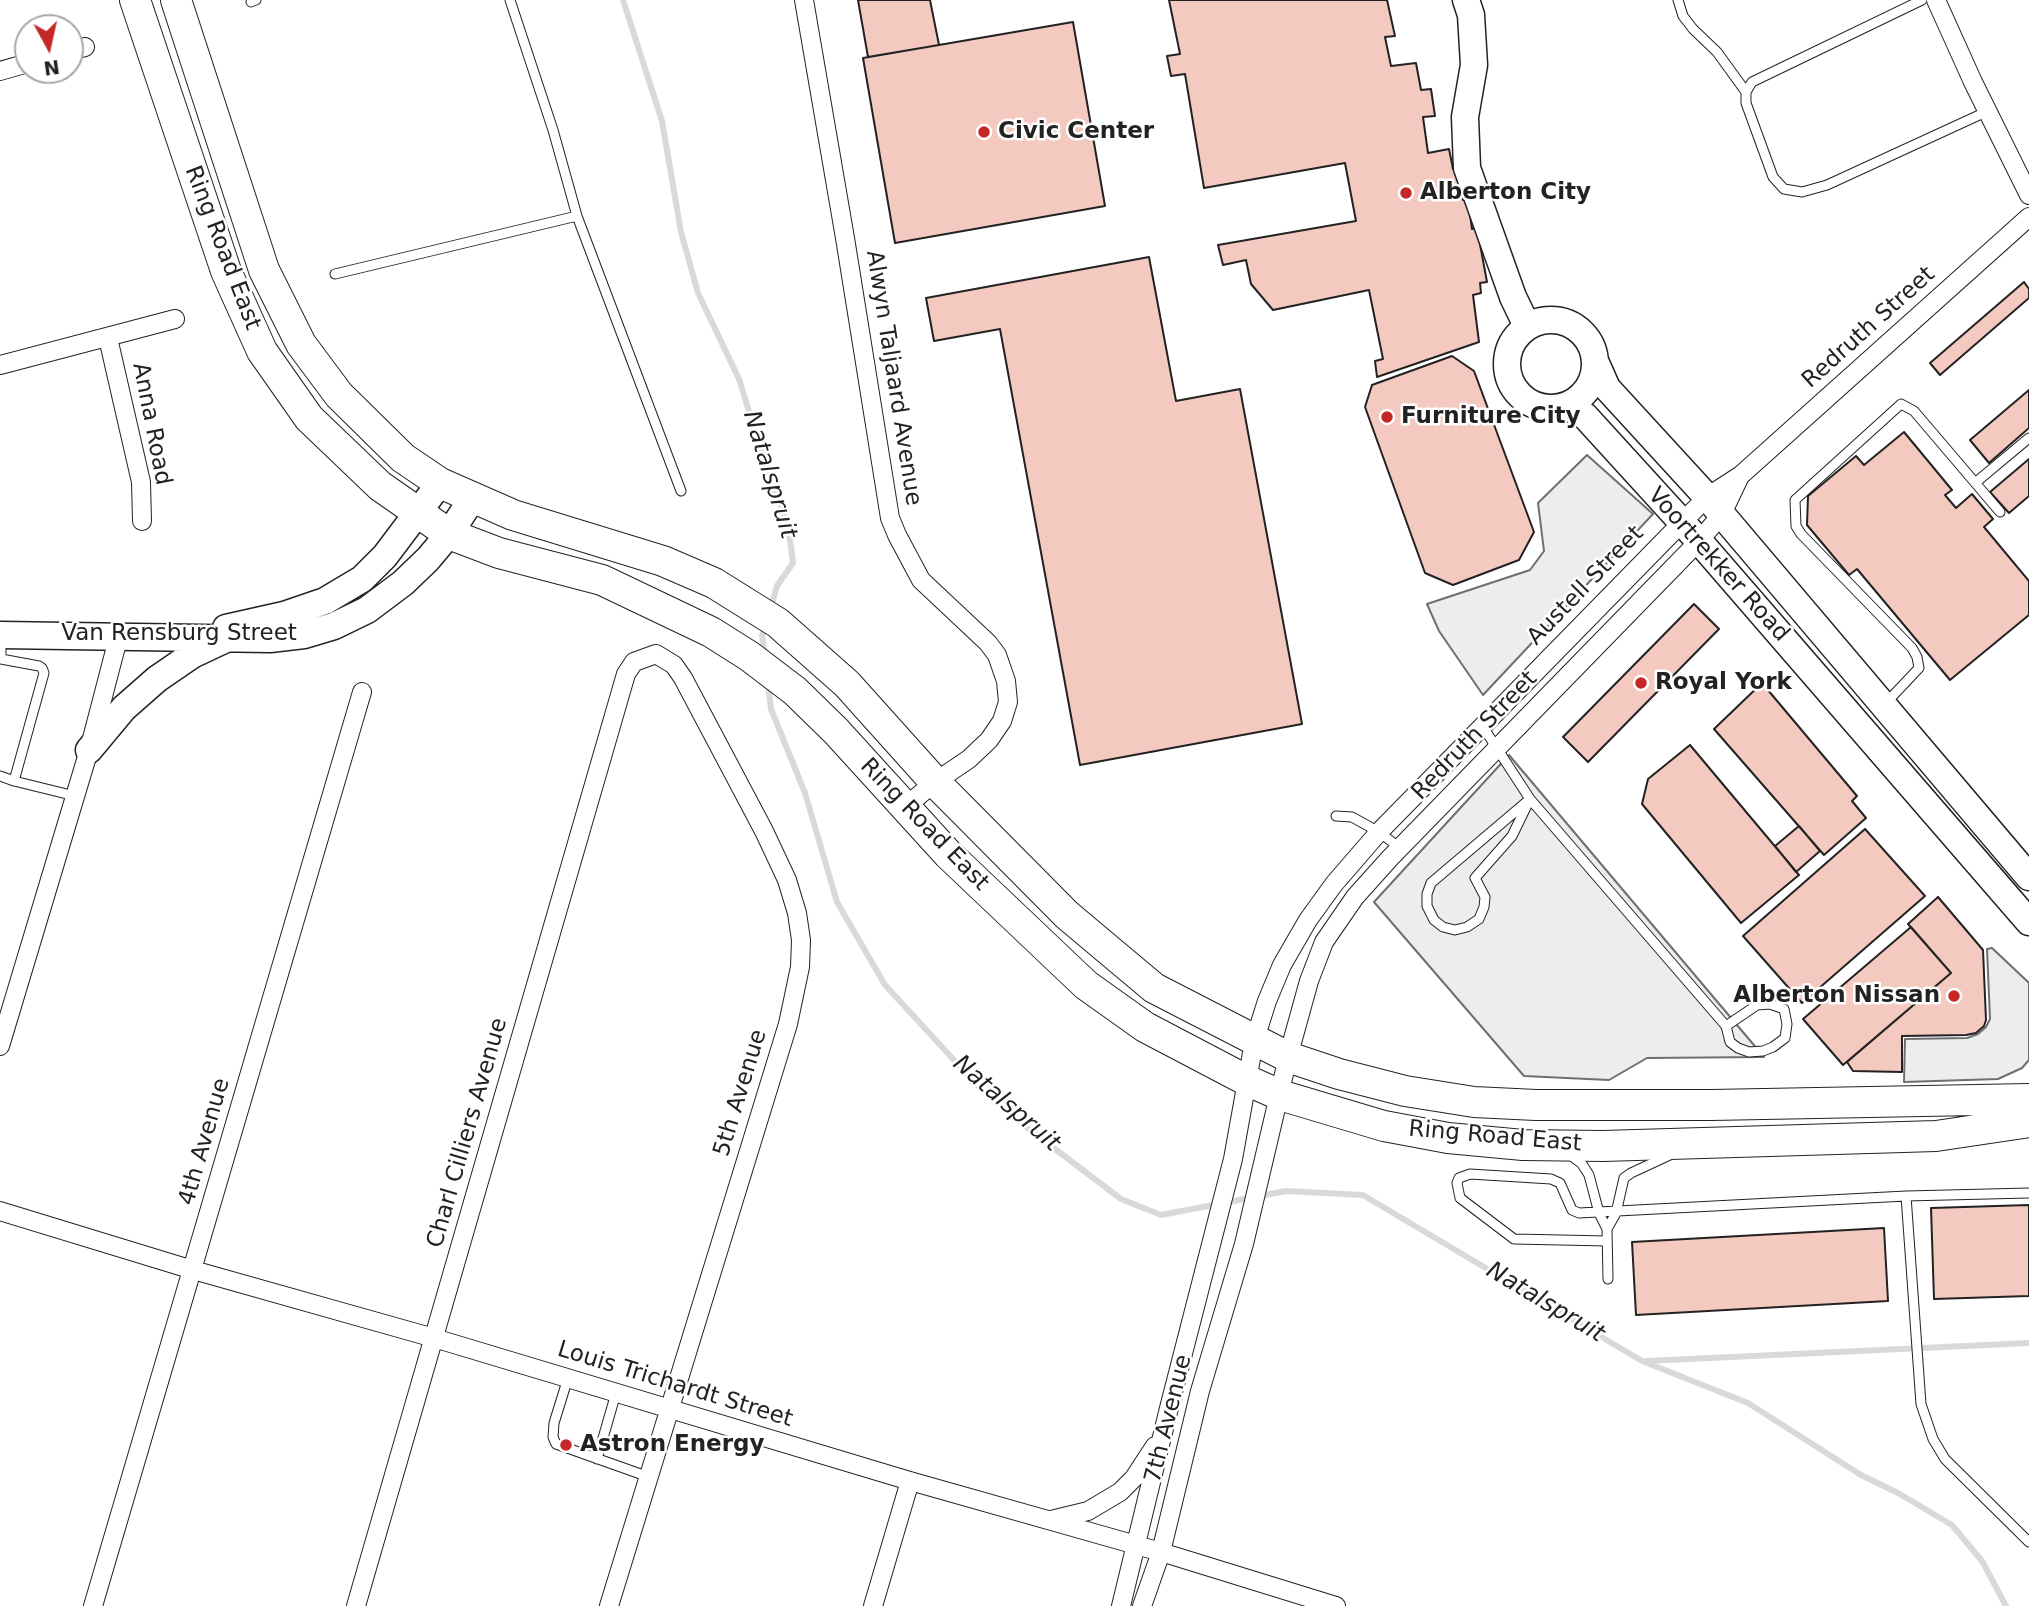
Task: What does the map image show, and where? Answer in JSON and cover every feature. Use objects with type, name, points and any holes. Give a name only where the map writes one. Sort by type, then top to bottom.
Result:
[{"type":"main road","name":"Ring Road East","points":[[135,0],[226,271],[262,351],[309,418],[380,486],[449,534],[499,552],[602,580],[710,632],[749,656],[795,691],[836,731],[948,854],[1086,985],[1145,1027],[1280,1095],[1384,1126],[1436,1136],[1556,1146],[1700,1143],[1936,1136],[2029,1122]]},
{"type":"main road","name":"Ring Road East","points":[[176,0],[264,270],[302,344],[339,394],[403,458],[440,483],[513,515],[663,561],[714,583],[778,623],[847,684],[935,782],[1067,915],[1154,988],[1254,1042],[1288,1057],[1405,1091],[1474,1102],[1536,1105],[1711,1105],[2000,1100],[2029,1097]]},
{"type":"main road","points":[[1936,1136],[2029,1138]]},
{"type":"street","name":"Alwyn Taljaard Avenue","points":[[804,0],[890,518],[921,580],[988,643],[997,655],[1006,681],[1008,702],[996,731],[969,759],[905,807]]},
{"type":"street","points":[[1466,0],[1471,15],[1474,65],[1465,117],[1467,168],[1513,297],[1527,326]]},
{"type":"street","points":[[1936,0],[2029,195]]},
{"type":"street","name":"Redruth Street","points":[[1714,506],[1741,475],[2029,217]]},
{"type":"street","name":"Anna Road","points":[[0,365],[175,319]]},
{"type":"street","points":[[1545,320],[1563,321],[1579,330],[1591,344],[1595,361],[1592,380],[1582,396],[1566,406],[1547,408],[1530,403],[1516,391],[1507,374],[1507,356],[1514,339],[1527,326],[1545,320]]},
{"type":"street","name":"Anna Road","points":[[108,338],[141,482],[142,521]]},
{"type":"street","name":"Voortrekker Road","points":[[1595,361],[1607,388],[1714,506],[2029,877]]},
{"type":"street","name":"Voortrekker Road","points":[[1566,406],[1585,416],[2027,914]]},
{"type":"street","points":[[191,636],[284,615],[325,601],[362,579],[385,556],[440,483]]},
{"type":"street","name":"Van Rensburg Street","points":[[0,647],[119,635],[270,639],[304,635],[334,626],[367,610],[403,583],[449,534],[472,499]]},
{"type":"street","name":"Austell Street","points":[[1233,1159],[1254,1042],[1267,1001],[1292,945],[1334,884],[1379,832],[1483,727],[1690,532],[1714,506]]},
{"type":"street","name":"Redruth Street","points":[[1262,1163],[1309,981],[1324,942],[1355,897],[1497,746],[1690,532]]},
{"type":"street","points":[[0,1046],[89,750],[119,635]]},
{"type":"street","points":[[89,750],[124,708],[157,680],[192,655],[231,637]]},
{"type":"street","name":"5th Avenue","points":[[609,1606],[788,1024],[800,967],[801,940],[797,913],[776,856],[674,664],[656,654],[634,662],[626,674]]},
{"type":"street","name":"Charl Cilliers Avenue","points":[[356,1606],[626,674]]},
{"type":"street","name":"4th Avenue","points":[[93,1606],[362,692]]},
{"type":"street","points":[[1852,716],[1879,700]]},
{"type":"street","name":"7th Avenue","points":[[1121,1606],[1233,1159]]},
{"type":"street","name":"7th Avenue","points":[[1142,1606],[1161,1552],[1200,1391],[1244,1244],[1262,1163]]},
{"type":"street","name":"Louis Trichardt Street","points":[[0,1211],[909,1481],[1161,1552],[1336,1606]]},
{"type":"street","points":[[1048,1520],[1088,1511],[1120,1492],[1149,1457],[1163,1432]]},
{"type":"street","points":[[873,1606],[909,1481]]},
{"type":"lane","points":[[510,0],[553,130],[577,216],[681,491]]},
{"type":"lane","points":[[1678,0],[1683,16],[1717,52],[1746,92]]},
{"type":"lane","points":[[1922,0],[1752,82],[1746,92],[1746,103],[1773,177],[1784,189],[1802,192],[1828,185],[1988,111]]},
{"type":"lane","points":[[335,274],[577,216]]},
{"type":"lane","points":[[1879,700],[1919,668],[1917,657],[1912,648],[1801,534],[1796,526],[1795,500],[1901,404],[1914,411],[2000,512]]},
{"type":"lane","points":[[1975,483],[2029,438]]},
{"type":"lane","points":[[0,647],[39,666],[44,673],[14,780]]},
{"type":"lane","points":[[1483,727],[1530,799],[1726,1026],[1730,1042],[1749,1052],[1773,1048],[1785,1038],[1787,1024],[1784,1009],[1770,1004],[1756,1005],[1726,1026]]},
{"type":"lane","points":[[0,776],[75,796]]},
{"type":"lane","points":[[1530,799],[1512,836],[1475,878],[1485,897],[1479,919],[1468,927],[1455,930],[1443,927],[1434,920],[1427,906],[1427,894],[1432,883],[1530,799]]},
{"type":"lane","points":[[1336,816],[1352,817],[1400,848]]},
{"type":"lane","points":[[1607,1228],[1616,1213],[1624,1178],[1631,1172],[1700,1143]]},
{"type":"lane","points":[[1556,1146],[1582,1164],[1589,1175],[1599,1213],[1607,1228],[1608,1279]]},
{"type":"lane","points":[[1607,1241],[1514,1239],[1460,1198],[1457,1183],[1459,1178],[1470,1174],[1551,1179],[1560,1183],[1573,1211],[1599,1213],[1906,1196],[2029,1193]]},
{"type":"lane","points":[[1906,1196],[1921,1404],[1933,1439],[1945,1459],[2029,1542]]},
{"type":"lane","points":[[568,1378],[554,1423],[554,1441],[558,1446],[649,1477]]},
{"type":"lane","points":[[597,1459],[616,1393]]},
{"type":"shaded area","points":[[1587,455],[1653,514],[1483,695],[1439,631],[1427,604],[1530,570],[1544,551],[1538,503]]},
{"type":"shaded area","points":[[1509,755],[1764,1057],[1647,1058],[1609,1080],[1524,1076],[1374,902]]},
{"type":"shaded area","points":[[1992,948],[2029,983],[2029,1060],[2022,1068],[1998,1079],[1904,1082],[1905,1039],[1967,1038],[1986,1027],[1990,1019],[1987,949]]},
{"type":"building","points":[[858,0],[930,0],[939,45],[868,57]]},
{"type":"building","name":"Alberton City","points":[[1169,0],[1387,0],[1395,36],[1385,37],[1391,66],[1416,63],[1421,90],[1431,89],[1435,116],[1423,117],[1428,153],[1449,149],[1453,169],[1457,169],[1463,200],[1468,199],[1472,229],[1477,228],[1487,282],[1480,283],[1481,293],[1473,295],[1479,342],[1377,377],[1375,361],[1383,359],[1369,290],[1273,310],[1251,284],[1246,260],[1223,265],[1218,245],[1356,221],[1345,163],[1204,188],[1185,74],[1171,76],[1167,56],[1180,54]]},
{"type":"building","name":"Civic Center","points":[[1073,22],[1105,206],[895,243],[863,58]]},
{"type":"building","points":[[1149,257],[1176,401],[1240,389],[1302,724],[1080,765],[1000,329],[934,341],[926,298]]},
{"type":"building","points":[[2024,282],[2029,289],[2029,298],[1940,375],[1930,363]]},
{"type":"building","points":[[1452,356],[1474,371],[1534,532],[1519,560],[1453,585],[1425,573],[1365,407],[1372,385]]},
{"type":"building","points":[[2029,390],[2029,428],[1989,463],[1970,440]]},
{"type":"building","points":[[1904,432],[1952,490],[1945,495],[1956,508],[1972,494],[1993,519],[1984,527],[2029,581],[2029,615],[1950,680],[1857,569],[1849,575],[1807,525],[1808,496],[1856,456],[1864,465]]},
{"type":"building","points":[[2029,459],[2029,496],[2009,513],[1990,492]]},
{"type":"building","name":"Royal York","points":[[1694,604],[1719,629],[1588,762],[1563,737]]},
{"type":"building","points":[[1762,683],[1857,796],[1852,801],[1866,818],[1824,855],[1714,729]]},
{"type":"building","points":[[1690,745],[1799,875],[1741,923],[1642,804],[1648,779]]},
{"type":"building","points":[[1799,826],[1820,851],[1796,872],[1775,846]]},
{"type":"building","points":[[1865,829],[1925,896],[1802,1003],[1743,936]]},
{"type":"building","name":"Alberton Nissan","points":[[1938,897],[1983,950],[1984,1026],[1976,1033],[1966,1035],[1902,1036],[1902,1072],[1853,1071],[1847,1062],[1951,973],[1908,924]]},
{"type":"building","name":"Alberton Nissan","points":[[1911,927],[1951,973],[1843,1065],[1803,1019]]},
{"type":"building","points":[[2029,1205],[2029,1296],[1934,1299],[1931,1208]]},
{"type":"building","points":[[1884,1228],[1888,1301],[1636,1315],[1632,1242]]},
{"type":"waterway","name":"Natalspruit","points":[[623,0],[662,121],[681,232],[698,293],[739,379],[768,473],[788,525],[793,563],[777,586],[771,607]]},
{"type":"waterway","name":"Natalspruit","points":[[765,655],[762,635],[766,624]]},
{"type":"waterway","name":"Natalspruit","points":[[768,683],[771,709],[805,793],[837,902],[885,985],[977,1085],[1026,1127],[1121,1199],[1161,1215],[1286,1191],[1363,1195],[1642,1361],[1748,1403],[1861,1475],[1952,1525],[1982,1561],[2006,1606]]},
{"type":"waterway","points":[[1646,1361],[2029,1343]]},
{"type":"place","name":"Civic Center","points":[[984,132]]},
{"type":"place","name":"Alberton City","points":[[1406,193]]},
{"type":"place","name":"Furniture City","points":[[1387,417]]},
{"type":"place","name":"Royal York","points":[[1641,683]]},
{"type":"place","name":"Alberton Nissan","points":[[1954,996]]},
{"type":"place","name":"Astron Energy","points":[[566,1445]]}]
